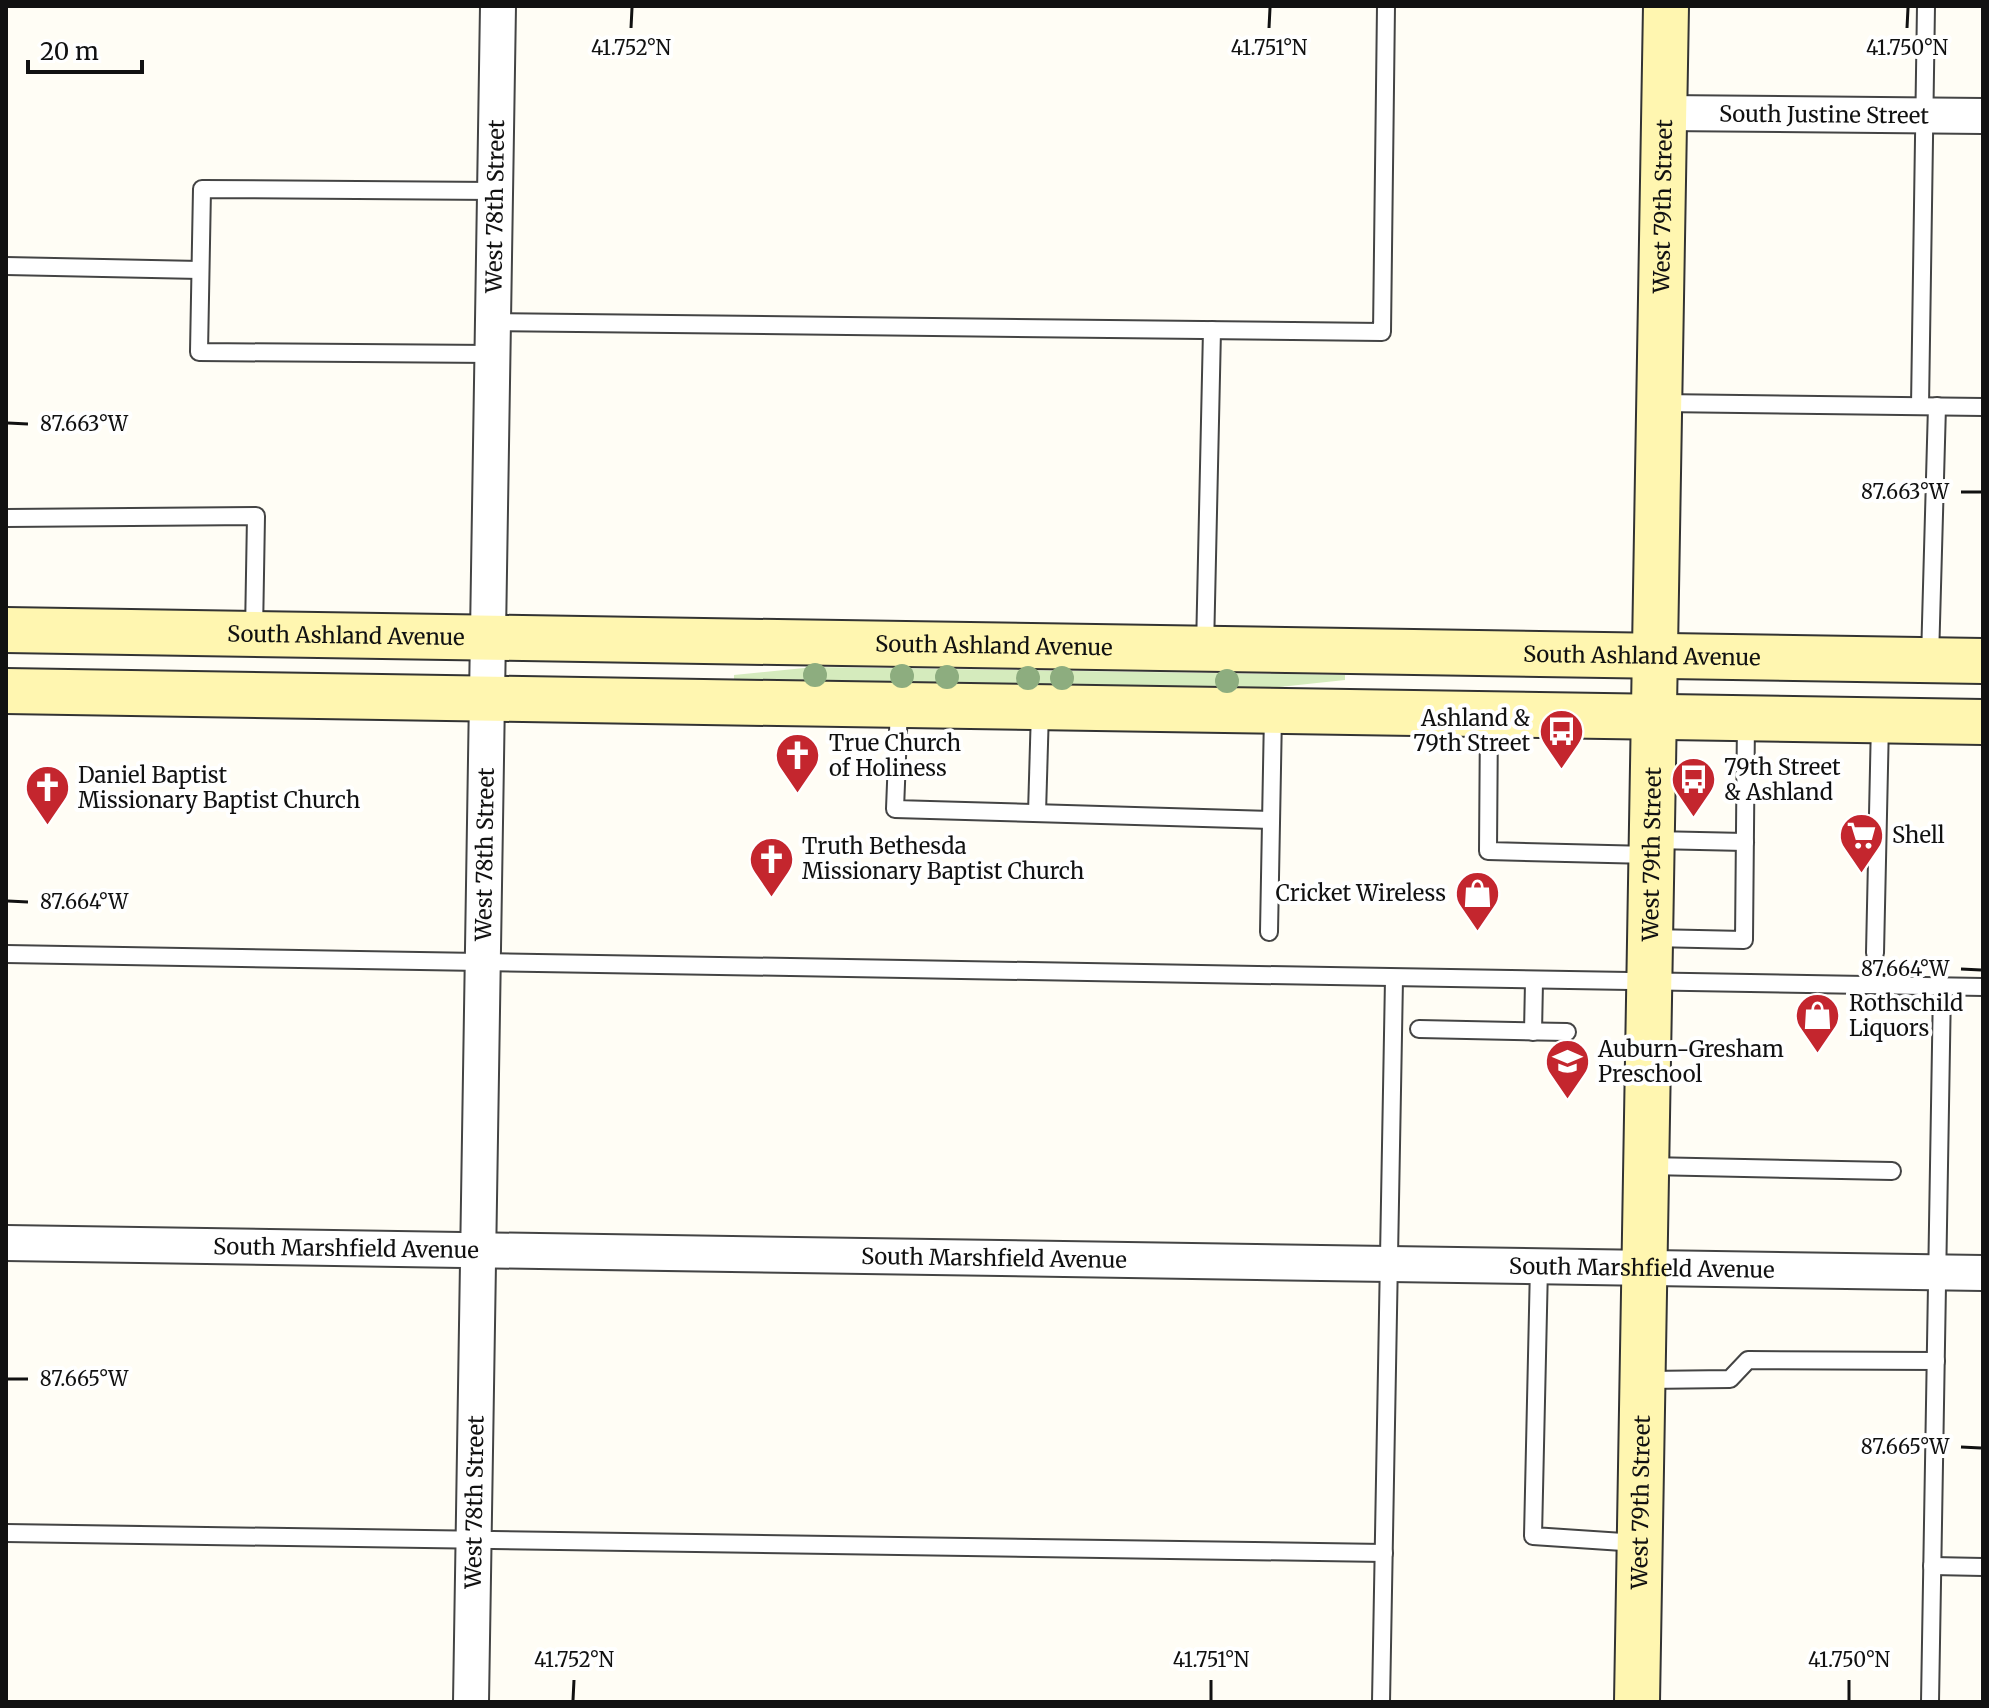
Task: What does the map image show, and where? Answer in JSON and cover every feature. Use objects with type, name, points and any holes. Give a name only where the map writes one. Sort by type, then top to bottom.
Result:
[{"type":"main road","name":"West 79th Street","points":[[1637,1702],[1666,6]]},
{"type":"main road","name":"South Ashland Avenue","points":[[6,630],[1983,661]]},
{"type":"main road","points":[[6,691],[1983,722]]},
{"type":"street","name":"West 78th Street","points":[[471,1702],[498,6]]},
{"type":"street","name":"South Justine Street","points":[[1664,113],[1983,116]]},
{"type":"street","name":"South Marshfield Avenue","points":[[6,1243],[1983,1273]]},
{"type":"lane","points":[[495,191],[202,189],[199,352],[493,338],[1212,330],[1382,332],[1386,6]]},
{"type":"lane","points":[[1926,6],[1924,115],[1930,661]]},
{"type":"lane","points":[[6,266],[200,270]]},
{"type":"lane","points":[[1205,649],[1212,330]]},
{"type":"lane","points":[[1660,403],[1983,407]]},
{"type":"lane","points":[[6,518],[256,516],[254,634]]},
{"type":"lane","points":[[899,705],[895,809],[1271,820]]},
{"type":"lane","points":[[1037,813],[1040,707]]},
{"type":"lane","points":[[1269,932],[1273,711]]},
{"type":"lane","points":[[1489,715],[1488,851],[1652,848],[1745,842]]},
{"type":"lane","points":[[1651,938],[1744,940],[1746,719]]},
{"type":"lane","points":[[1875,953],[1880,720]]},
{"type":"lane","points":[[6,954],[483,960],[1650,984],[1983,987]]},
{"type":"lane","points":[[1381,1702],[1394,979]]},
{"type":"lane","points":[[1533,1032],[1534,982]]},
{"type":"lane","points":[[1930,1702],[1942,987]]},
{"type":"lane","points":[[1419,1029],[1567,1032]]},
{"type":"lane","points":[[1647,1166],[1892,1171]]},
{"type":"lane","points":[[1539,1266],[1533,1536],[1640,1543]]},
{"type":"lane","points":[[1642,1380],[1730,1379],[1748,1360],[1936,1361]]},
{"type":"lane","points":[[6,1533],[1384,1553]]},
{"type":"lane","points":[[1932,1566],[1983,1567]]},
{"type":"green space","points":[[814,667],[1345,675],[1345,680],[1261,689],[734,681],[734,675]]},
{"type":"place","name":"Ashland & 79th Street","points":[[1561,770]]},
{"type":"place","name":"True Church of Holiness","points":[[798,795]]},
{"type":"place","name":"79th Street & Ashland","points":[[1693,819]]},
{"type":"place","name":"Daniel Baptist Missionary Baptist Church","points":[[47,827]]},
{"type":"place","name":"Shell","points":[[1861,874]]},
{"type":"place","name":"Truth Bethesda Missionary Baptist Church","points":[[771,898]]},
{"type":"place","name":"Cricket Wireless","points":[[1477,932]]},
{"type":"place","name":"Rothschild Liquors","points":[[1818,1055]]},
{"type":"place","name":"Auburn-Gresham Preschool","points":[[1567,1101]]}]
